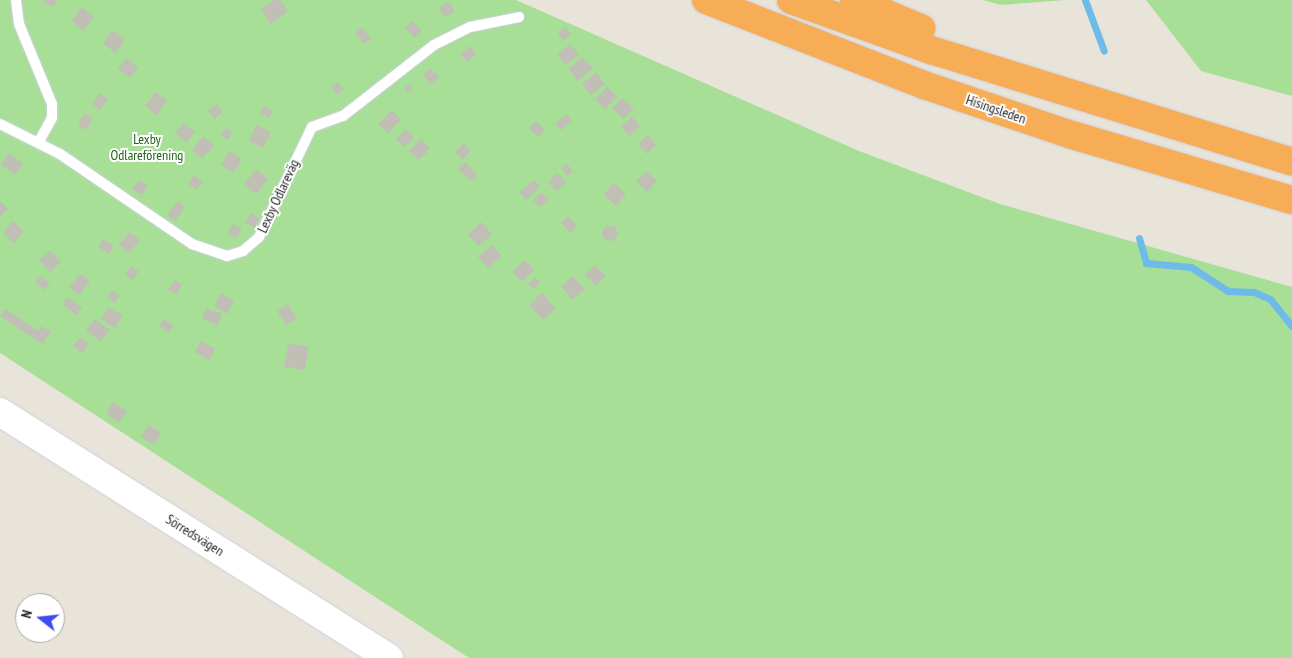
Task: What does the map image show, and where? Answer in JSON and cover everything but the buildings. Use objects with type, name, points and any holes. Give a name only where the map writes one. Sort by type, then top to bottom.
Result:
[{"type":"highway","name":"Hisingsleden","points":[[706,0],[1053,129],[1292,200]]},
{"type":"highway","points":[[791,0],[1086,98],[1292,162]]},
{"type":"highway","points":[[854,0],[1086,98]]},
{"type":"street","name":"Sörredsvägen","points":[[0,412],[389,658]]},
{"type":"lane","points":[[16,0],[19,24],[52,104],[52,118],[39,141]]},
{"type":"lane","name":"Lexby Odlareväg","points":[[0,124],[39,141],[192,244],[227,256],[243,251],[259,237],[312,127],[343,116],[434,45],[470,27],[519,17]]},
{"type":"green space","name":"Lexby Odlareförening","points":[[0,0],[516,0],[859,151],[1000,204],[1292,287],[1292,658],[469,658],[0,353]]},
{"type":"green space","points":[[983,0],[1066,0],[1001,5]]},
{"type":"green space","points":[[1146,0],[1292,0],[1292,96],[1201,71]]},
{"type":"waterway","points":[[1085,0],[1104,51]]},
{"type":"waterway","points":[[1139,238],[1146,263],[1191,267],[1228,291],[1254,292],[1270,299],[1292,326]]}]
